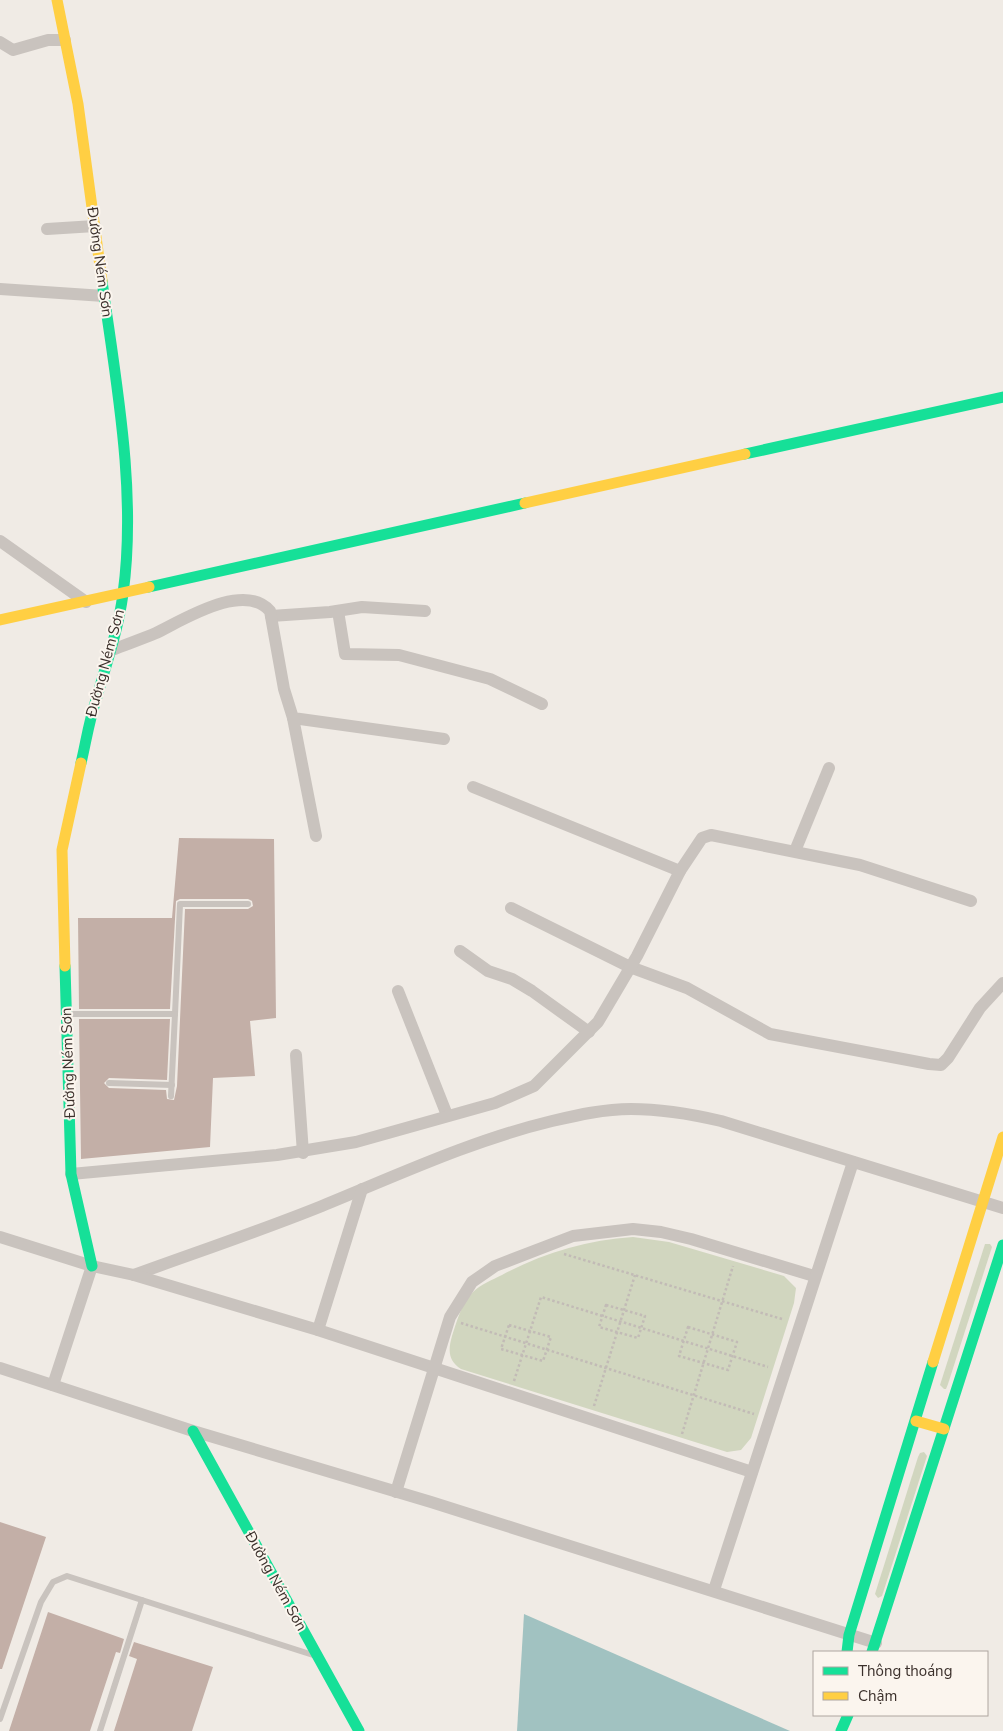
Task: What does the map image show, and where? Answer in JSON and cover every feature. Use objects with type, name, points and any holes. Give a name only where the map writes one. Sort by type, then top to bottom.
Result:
[{"type":"street","name":"Đường Ném Sơn","points":[[57,0],[78,104],[122,423],[127,520],[123,593],[112,650],[94,702],[62,850],[71,1174],[92,1266]]},
{"type":"street","points":[[0,42],[12,50],[48,40],[65,40]]},
{"type":"street","points":[[48,229],[95,226]]},
{"type":"street","points":[[0,289],[104,296]]},
{"type":"street","points":[[0,620],[1003,397]]},
{"type":"street","points":[[0,541],[86,602]]},
{"type":"street","points":[[112,650],[153,634],[219,603],[231,601],[256,602],[266,606],[271,616],[284,689],[293,718],[316,836]]},
{"type":"street","points":[[271,616],[338,611],[362,607],[425,611]]},
{"type":"street","points":[[338,611],[345,654],[399,655],[490,679],[542,704]]},
{"type":"street","points":[[293,718],[444,739]]},
{"type":"street","points":[[795,851],[830,768]]},
{"type":"street","points":[[473,787],[680,871]]},
{"type":"street","points":[[71,1174],[277,1155],[356,1142],[495,1102],[534,1086],[598,1022],[630,967],[680,871],[702,838],[710,835],[795,851],[860,866],[971,901]]},
{"type":"street","points":[[511,908],[630,967],[688,988],[770,1034],[941,1065],[948,1058],[980,1008],[1003,983]]},
{"type":"street","points":[[460,951],[488,971],[512,979],[532,991],[588,1032]]},
{"type":"street","points":[[398,991],[447,1115]]},
{"type":"street","points":[[296,1055],[303,1154]]},
{"type":"street","points":[[134,1275],[518,1129],[578,1115],[624,1109],[702,1116],[1003,1208]]},
{"type":"street","points":[[847,1651],[849,1635],[1003,1137]]},
{"type":"street","points":[[714,1590],[814,1276],[853,1162]]},
{"type":"street","points":[[318,1330],[362,1189]]},
{"type":"street","points":[[396,1492],[450,1317],[472,1282],[495,1266],[573,1236],[624,1230],[662,1232],[814,1276]]},
{"type":"street","points":[[0,1237],[92,1266],[134,1275],[318,1330],[752,1472]]},
{"type":"street","points":[[0,1368],[193,1431],[714,1590],[849,1635],[874,1648],[1003,1245]]},
{"type":"street","points":[[53,1385],[92,1266]]},
{"type":"street","points":[[916,1421],[944,1429]]},
{"type":"street","name":"Đường Ném Sơn","points":[[193,1431],[359,1731]]},
{"type":"street","points":[[836,1731],[838,1716]]},
{"type":"street","points":[[841,1731],[848,1716]]},
{"type":"lane","points":[[172,1096],[180,904],[248,904]]},
{"type":"lane","points":[[67,1014],[175,1014]]},
{"type":"lane","points":[[109,1083],[172,1085]]},
{"type":"lane","points":[[0,1719],[41,1602],[53,1582],[67,1576],[317,1656]]},
{"type":"lane","points":[[100,1731],[142,1600]]},
{"type":"path","points":[[563,1253],[782,1319]]},
{"type":"path","points":[[682,1434],[734,1265]]},
{"type":"path","points":[[594,1406],[635,1275]]},
{"type":"path","points":[[514,1382],[541,1297],[768,1367]]},
{"type":"path","points":[[606,1305],[644,1316],[638,1338],[599,1327],[602,1316],[606,1305]]},
{"type":"path","points":[[460,1323],[754,1414]]},
{"type":"path","points":[[509,1325],[551,1337],[543,1362],[501,1349],[505,1337],[509,1325]]},
{"type":"path","points":[[688,1328],[737,1342],[728,1370],[679,1356],[684,1341],[688,1328]]},
{"type":"green space","points":[[633,1237],[669,1242],[784,1276],[796,1288],[794,1303],[751,1438],[741,1450],[727,1452],[461,1369],[451,1359],[451,1341],[465,1302],[473,1292],[487,1282],[549,1254],[599,1241]]},
{"type":"green space","points":[[985,1244],[990,1244],[992,1247],[948,1384],[946,1389],[944,1389],[940,1385]]},
{"type":"green space","points":[[924,1452],[927,1456],[882,1596],[878,1598],[875,1594],[918,1457],[920,1453]]},
{"type":"water","points":[[524,1614],[790,1731],[517,1731]]},
{"type":"building","points":[[179,838],[274,839],[276,1018],[250,1021],[255,1076],[213,1078],[210,1147],[81,1159],[79,1019],[170,1019],[167,1080],[109,1078],[104,1083],[109,1088],[166,1090],[167,1099],[174,1100],[177,1086],[185,909],[248,909],[253,906],[252,901],[248,899],[180,899],[176,901],[170,1009],[79,1009],[78,918],[172,918]]},
{"type":"building","points":[[0,1522],[46,1537],[2,1669],[0,1669]]},
{"type":"building","points":[[48,1612],[124,1639],[120,1653],[116,1652],[90,1731],[9,1731]]},
{"type":"building","points":[[134,1642],[213,1667],[192,1731],[114,1731],[137,1659],[129,1656]]},
{"type":"traffic: fast","points":[[81,763],[91,716],[118,621],[127,555],[128,516],[123,437],[102,281]]},
{"type":"traffic: fast","points":[[745,454],[1003,397]]},
{"type":"traffic: fast","points":[[149,587],[525,503]]},
{"type":"traffic: fast","points":[[65,966],[71,1174],[92,1266]]},
{"type":"traffic: fast","points":[[872,1651],[1003,1245]]},
{"type":"traffic: fast","points":[[847,1651],[849,1635],[933,1362]]},
{"type":"traffic: fast","points":[[193,1431],[359,1731]]},
{"type":"traffic: fast","points":[[841,1731],[848,1716]]},
{"type":"traffic: slow","points":[[57,0],[78,104],[102,281]]},
{"type":"traffic: slow","points":[[525,503],[745,454]]},
{"type":"traffic: slow","points":[[0,620],[149,587]]},
{"type":"traffic: slow","points":[[65,966],[62,850],[81,763]]},
{"type":"traffic: slow","points":[[933,1362],[1003,1137]]},
{"type":"traffic: slow","points":[[916,1421],[944,1429]]}]
